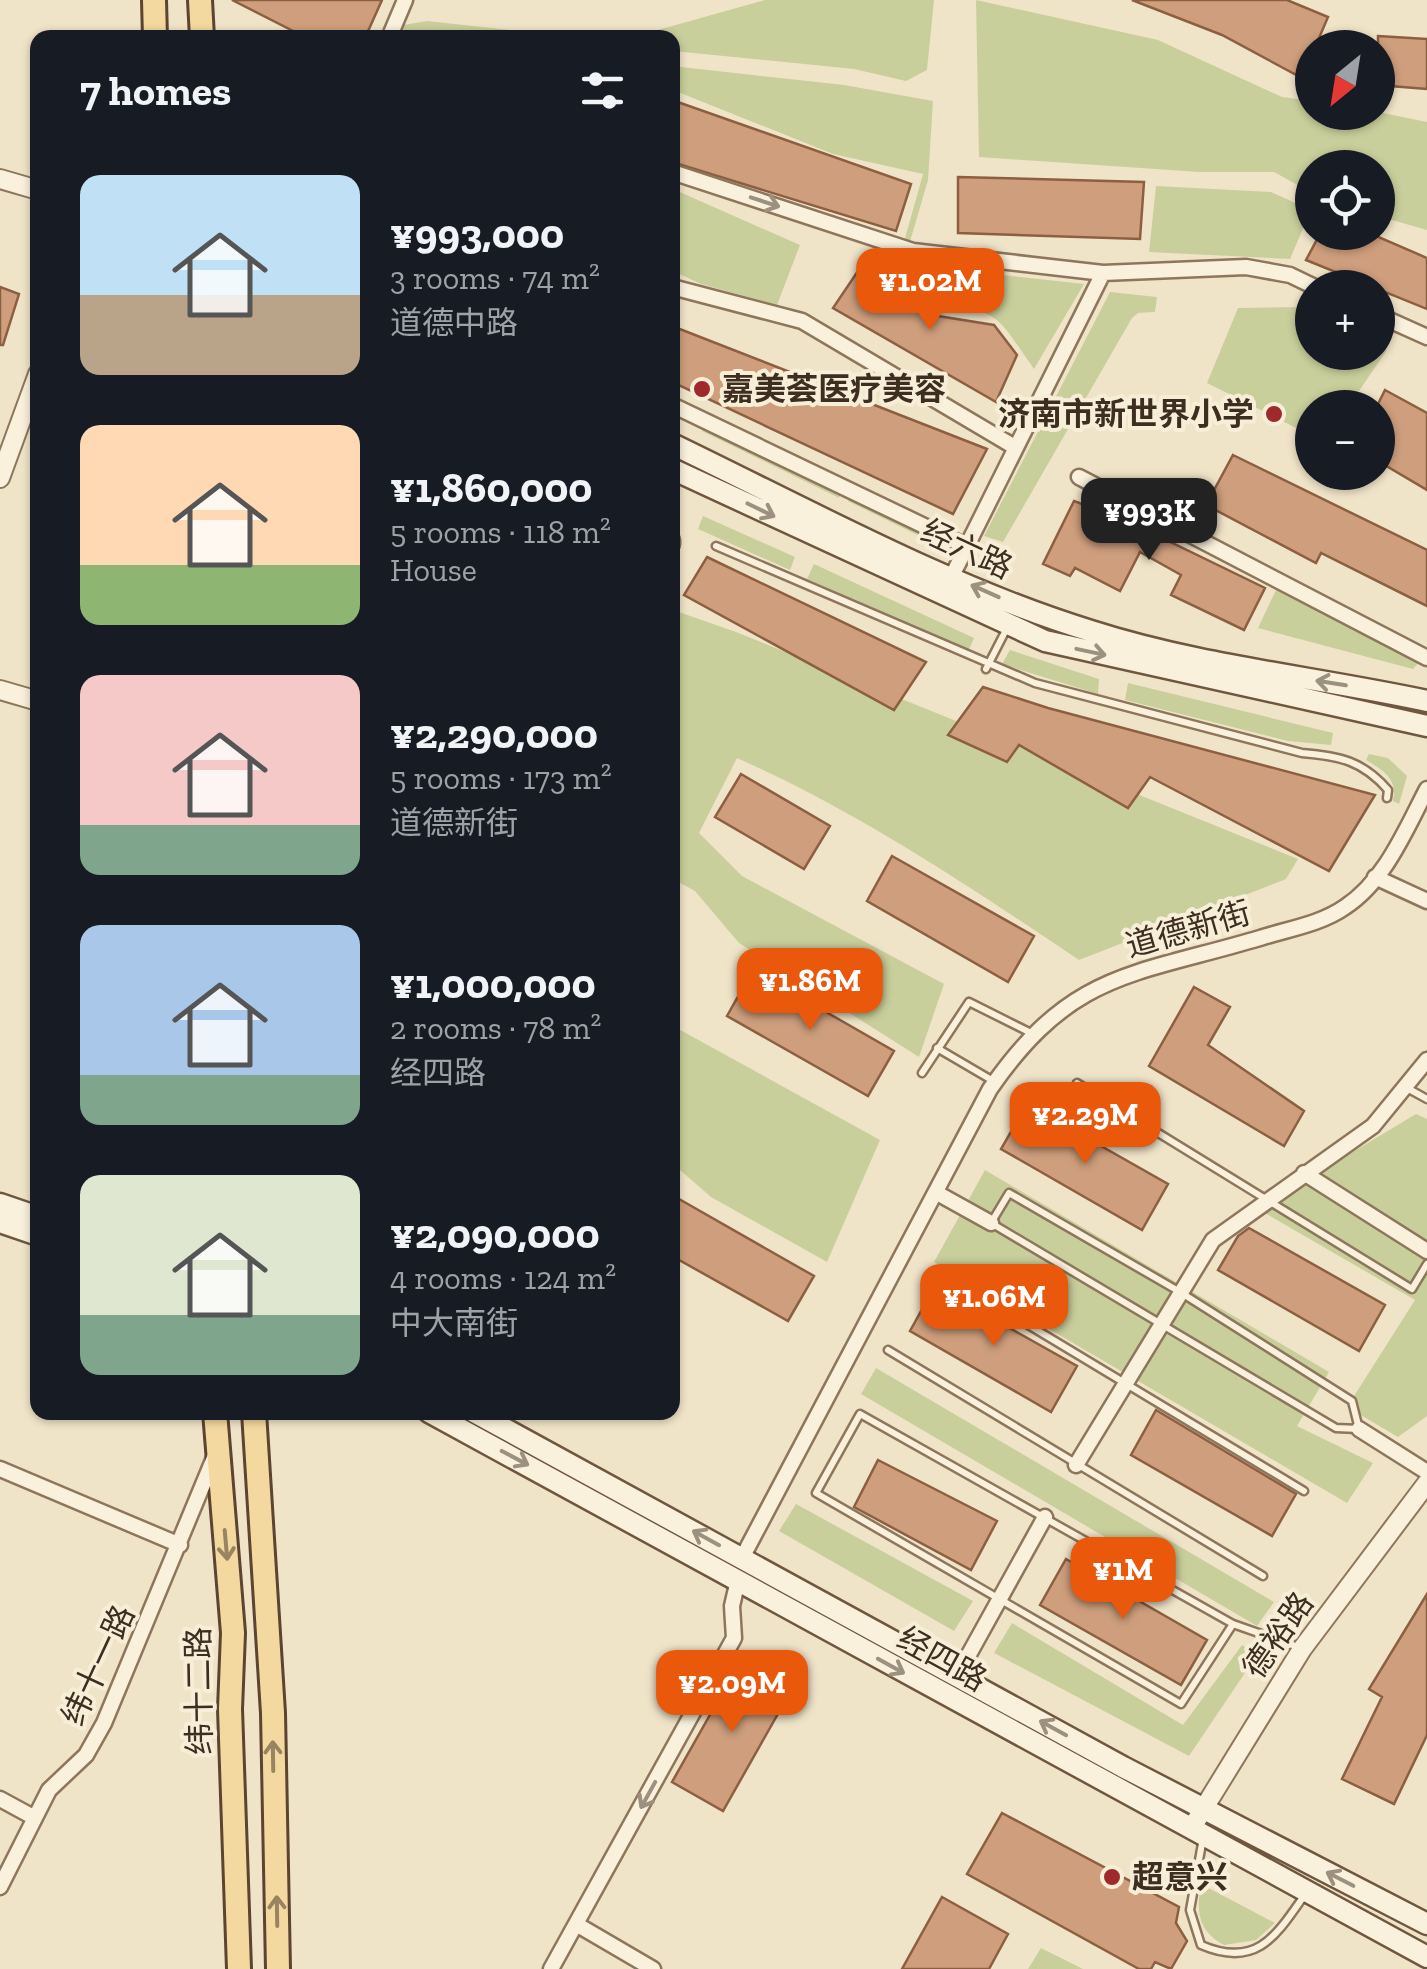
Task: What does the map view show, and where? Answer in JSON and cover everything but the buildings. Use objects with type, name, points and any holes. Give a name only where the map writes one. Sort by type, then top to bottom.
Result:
[{"type":"main road","points":[[154,0],[155,30]]},
{"type":"main road","points":[[200,0],[202,30]]},
{"type":"main road","name":"经六路","points":[[680,448],[952,576],[1091,632],[1176,654],[1427,701]]},
{"type":"main road","name":"经六路","points":[[680,473],[1046,642],[1427,726]]},
{"type":"main road","points":[[0,1204],[30,1214]]},
{"type":"main road","points":[[0,1222],[30,1232]]},
{"type":"main road","name":"纬十二路","points":[[216,1420],[233,1632],[230,1709],[238,1969]]},
{"type":"main road","points":[[255,1420],[273,1713],[278,1969]]},
{"type":"main road","name":"经四路","points":[[443,1420],[1427,1956]]},
{"type":"main road","name":"经四路","points":[[489,1420],[1202,1808],[1427,1924]]},
{"type":"street","points":[[392,30],[405,0]]},
{"type":"street","points":[[680,175],[913,251],[1103,273],[1246,267],[1295,278]]},
{"type":"street","points":[[0,179],[30,188]]},
{"type":"street","points":[[952,576],[1013,446],[1103,273]]},
{"type":"street","points":[[680,289],[802,321],[1013,446]]},
{"type":"street","points":[[1395,323],[1427,337]]},
{"type":"street","points":[[0,478],[30,396]]},
{"type":"street","points":[[680,408],[966,546]]},
{"type":"street","points":[[1080,476],[1427,658]]},
{"type":"street","points":[[0,690],[30,698]]},
{"type":"street","name":"道德新街","points":[[742,1558],[994,1082],[1033,1034],[1068,1002],[1134,970],[1317,921],[1346,906],[1375,878],[1427,788]]},
{"type":"street","points":[[1375,878],[1427,901]]},
{"type":"street","points":[[1076,1465],[1213,1240],[1262,1201],[1373,1126],[1408,1088],[1427,1060]]},
{"type":"street","points":[[1304,1172],[1427,1252]]},
{"type":"street","points":[[936,1193],[991,1223]]},
{"type":"street","points":[[1359,1429],[1427,1472]]},
{"type":"street","name":"纬十一路","points":[[0,1887],[50,1790],[86,1755],[104,1723],[218,1448]]},
{"type":"street","points":[[0,1469],[180,1545]]},
{"type":"street","name":"德裕路","points":[[1198,1834],[1202,1808],[1302,1649],[1427,1483]]},
{"type":"street","points":[[957,1676],[1045,1517]]},
{"type":"street","points":[[550,1969],[734,1638],[733,1595],[738,1580]]},
{"type":"street","points":[[0,1799],[35,1818]]},
{"type":"street","points":[[576,1924],[653,1969]]},
{"type":"lane","points":[[716,546],[987,667],[1128,710],[1302,752],[1340,756],[1369,768],[1388,790],[1387,798]]},
{"type":"lane","points":[[987,667],[1008,625]]},
{"type":"lane","points":[[922,1073],[969,1002],[1033,1034]]},
{"type":"lane","points":[[936,1048],[994,1082]]},
{"type":"lane","points":[[1077,1083],[1262,1201],[1412,1289],[1427,1264]]},
{"type":"lane","points":[[1408,1088],[1427,1099]]},
{"type":"lane","points":[[1009,1193],[1180,1292],[1352,1401],[1359,1429],[1336,1428],[991,1223],[1009,1193]]},
{"type":"lane","points":[[976,1294],[1304,1491]]},
{"type":"lane","points":[[888,1350],[1263,1576]]},
{"type":"lane","points":[[1234,1624],[1181,1704],[816,1493],[860,1414],[1234,1624],[1302,1649]]},
{"type":"lane","points":[[1198,1834],[1190,1910],[1201,1944],[1226,1958],[1241,1958],[1262,1947],[1306,1892]]},
{"type":"green space","points":[[765,0],[934,0],[927,70],[906,81],[854,69],[680,52],[680,30],[658,30]]},
{"type":"green space","points":[[976,0],[1158,40],[1282,97],[1295,99],[1295,130],[1395,130],[1395,115],[1427,122],[1427,230],[1395,221],[1395,150],[1295,150],[1295,184],[1274,172],[1199,172],[979,157]]},
{"type":"green space","points":[[427,21],[510,30],[404,30],[403,25]]},
{"type":"green space","points":[[680,67],[844,85],[933,101],[928,180],[909,245],[904,242],[923,174],[833,154],[680,93]]},
{"type":"green space","points":[[1156,186],[1271,192],[1295,203],[1295,247],[1290,259],[1149,252]]},
{"type":"green space","points":[[680,192],[800,245],[777,305],[680,274]]},
{"type":"green space","points":[[913,265],[1084,284],[1034,369],[993,318],[969,309],[928,305]]},
{"type":"green space","points":[[1110,292],[1157,297],[1155,312],[1138,313],[1132,318],[1003,542],[984,536]]},
{"type":"green space","points":[[1295,307],[1295,370],[1373,370],[1360,390],[1295,390],[1295,427],[1207,383],[1238,308]]},
{"type":"green space","points":[[705,425],[842,491],[839,498],[702,431]]},
{"type":"green space","points":[[851,495],[957,547],[954,553],[848,501]]},
{"type":"green space","points":[[703,516],[795,557],[790,570],[698,529]]},
{"type":"green space","points":[[814,564],[974,638],[969,650],[807,579]]},
{"type":"green space","points":[[1276,590],[1420,661],[1413,669],[1258,628]]},
{"type":"green space","points":[[680,612],[1298,859],[1286,879],[1079,960],[870,826],[737,758],[699,833],[742,876],[944,984],[919,1057],[739,943],[695,891],[680,883]]},
{"type":"green space","points":[[1010,650],[1099,679],[1098,694],[1002,664]]},
{"type":"green space","points":[[1128,683],[1333,733],[1331,745],[1288,741],[1125,700]]},
{"type":"green space","points":[[1369,754],[1388,758],[1407,776],[1399,804],[1393,801],[1388,776],[1366,760]]},
{"type":"green space","points":[[680,1030],[880,1140],[827,1262],[711,1197],[680,1170]]},
{"type":"green space","points":[[1416,1114],[1427,1119],[1427,1416],[1398,1437],[1347,1407],[1415,1300],[1258,1209]]},
{"type":"green space","points":[[985,1170],[1329,1372],[1297,1426],[1373,1463],[1347,1503],[934,1262]]},
{"type":"green space","points":[[876,1368],[1274,1602],[1257,1626],[861,1394]]},
{"type":"green space","points":[[796,1504],[973,1601],[954,1631],[779,1531]]},
{"type":"green space","points":[[1012,1623],[1183,1725],[1242,1645],[1257,1655],[1189,1756],[994,1653]]},
{"type":"green space","points":[[1201,1884],[1275,1923],[1256,1940],[1224,1945],[1209,1934],[1201,1920]]},
{"type":"green space","points":[[1041,1948],[1083,1969],[1028,1969]]},
{"type":"place","name":"嘉美荟医疗美容","points":[[702,389]]},
{"type":"place","name":"济南市新世界小学","points":[[1274,414]]},
{"type":"place","name":"超意兴","points":[[1112,1877]]}]
